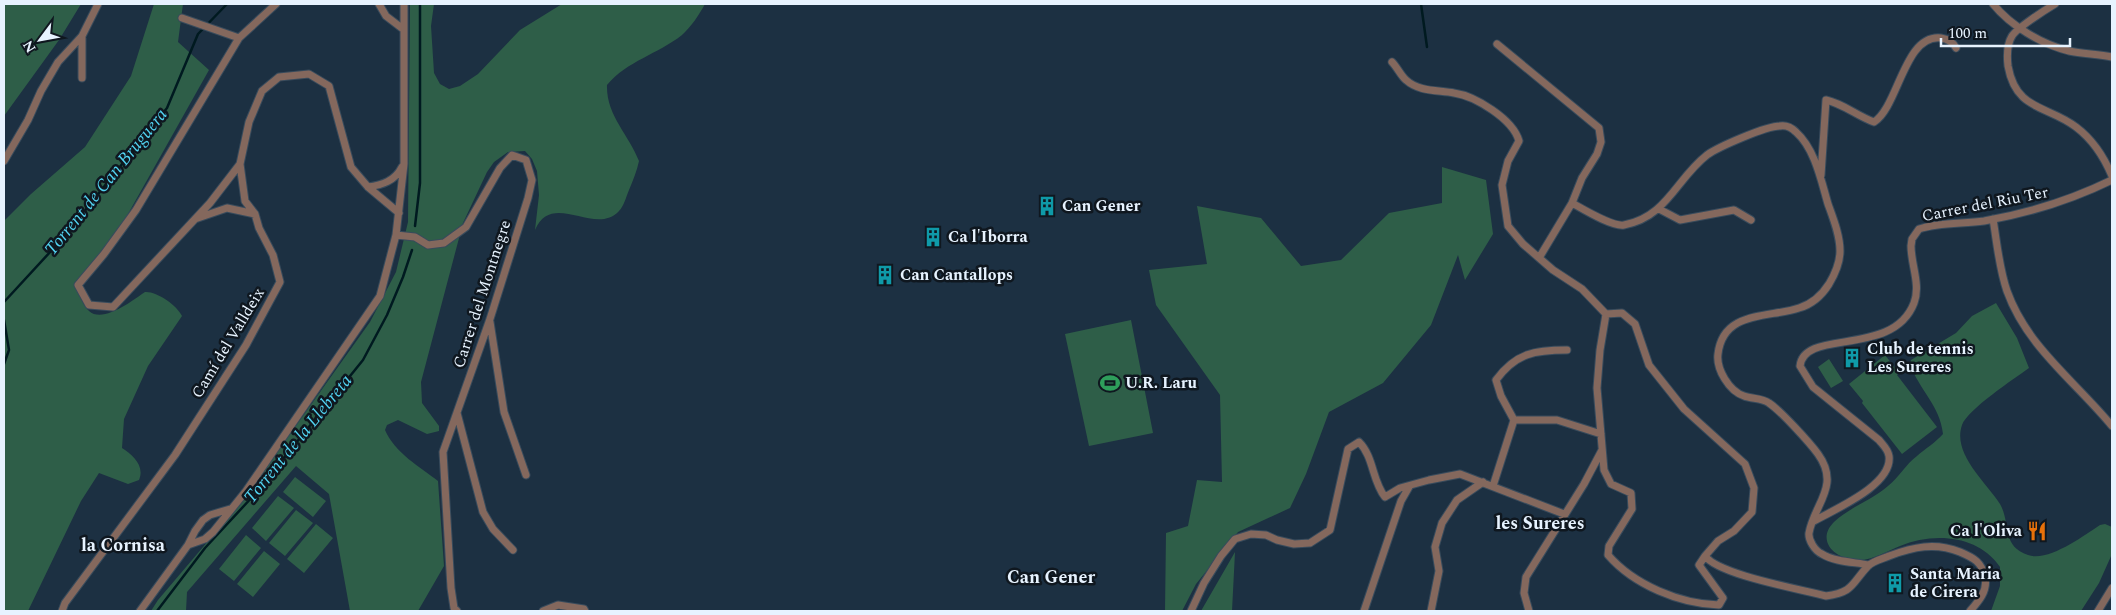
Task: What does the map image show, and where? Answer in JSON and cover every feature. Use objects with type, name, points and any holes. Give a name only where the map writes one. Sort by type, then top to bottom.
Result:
[{"type":"street","points":[[4,161],[58,62],[82,36],[98,4]]},
{"type":"street","points":[[240,164],[210,203],[136,285],[113,307],[89,305],[78,285],[104,254],[136,210],[239,38],[276,4]]},
{"type":"street","points":[[379,4],[386,16],[404,29]]},
{"type":"street","points":[[188,545],[205,538],[212,532],[246,491],[380,296],[396,235],[404,164],[404,4]]},
{"type":"street","points":[[1993,4],[2033,37],[2067,50],[2112,57]]},
{"type":"street","points":[[2055,4],[2012,36],[2007,56],[2010,75],[2019,92],[2034,106],[2060,117],[2077,127],[2096,147],[2112,176]]},
{"type":"street","points":[[182,18],[239,38]]},
{"type":"street","points":[[82,36],[82,78]]},
{"type":"street","points":[[1820,178],[1826,100],[1837,102],[1874,122],[1880,118],[1914,53],[1925,42],[1939,38],[1947,39],[1956,48]]},
{"type":"street","points":[[1497,44],[1600,128],[1601,142],[1597,154],[1582,178],[1572,203],[1539,258]]},
{"type":"street","points":[[1392,62],[1406,80],[1436,92],[1454,93],[1488,106],[1517,133],[1520,140],[1508,161],[1502,185],[1508,226],[1539,258],[1553,270],[1582,289],[1606,314],[1622,313],[1635,324],[1649,365],[1684,409],[1745,464],[1754,488],[1752,512],[1734,531],[1718,542],[1704,556],[1699,565],[1723,598],[1719,605],[1706,605],[1660,592],[1634,579],[1618,567],[1608,555],[1609,546],[1632,509],[1631,493],[1611,484],[1604,470],[1597,388],[1600,350],[1606,314]]},
{"type":"street","name":"Camí del Valldeix","points":[[62,611],[65,603],[175,455],[246,345],[280,282],[273,255],[259,228],[255,214],[246,201],[240,164],[249,122],[262,91],[279,77],[308,74],[329,86],[351,167],[368,186],[399,213]]},
{"type":"street","points":[[1572,203],[1621,225],[1640,220],[1660,209],[1699,162],[1708,154],[1744,138],[1780,126],[1788,127],[1802,139],[1815,161],[1839,241],[1839,259],[1834,276],[1820,297],[1807,305],[1799,309],[1750,317],[1733,327],[1722,340],[1717,356],[1723,375],[1737,393],[1769,403],[1819,454],[1826,472],[1826,489],[1808,534],[1810,543],[1821,554],[1843,561],[1869,565]]},
{"type":"street","name":"Carrer del Montnegre","points":[[396,235],[415,238],[428,245],[444,243],[466,227],[500,168],[512,155],[526,160],[532,180],[528,198],[490,319],[443,452],[451,588],[454,608],[457,611]]},
{"type":"street","points":[[368,186],[383,185],[399,174],[404,164]]},
{"type":"street","name":"Carrer del Riu Ter","points":[[1813,522],[1874,486],[1886,471],[1889,456],[1886,448],[1879,440],[1813,387],[1800,366],[1804,355],[1814,347],[1880,336],[1904,320],[1914,303],[1916,291],[1911,246],[1912,239],[1919,229],[1993,219],[2047,208],[2112,180]]},
{"type":"street","points":[[192,221],[228,208],[255,214]]},
{"type":"street","points":[[1660,209],[1680,220],[1734,210],[1751,220]]},
{"type":"street","points":[[1993,219],[2003,277],[2021,320],[2043,352],[2112,426]]},
{"type":"street","points":[[490,319],[504,412],[526,475]]},
{"type":"street","points":[[1493,486],[1514,420],[1500,396],[1496,380],[1505,367],[1528,353],[1567,350]]},
{"type":"street","points":[[456,413],[483,512],[493,529],[513,550]]},
{"type":"street","points":[[1514,420],[1557,420],[1601,434]]},
{"type":"street","points":[[1191,611],[1204,583],[1221,556],[1236,539],[1251,534],[1266,535],[1294,544],[1310,543],[1330,530],[1348,449],[1359,442],[1366,449],[1379,489],[1385,497],[1400,488],[1460,474],[1564,514]]},
{"type":"street","points":[[1529,611],[1524,593],[1526,577],[1584,484],[1602,450]]},
{"type":"street","points":[[1431,611],[1440,571],[1435,546],[1442,523],[1457,500],[1483,482]]},
{"type":"street","points":[[1364,611],[1401,501],[1409,487]]},
{"type":"street","points":[[140,611],[188,545],[203,520],[210,515],[230,510]]},
{"type":"street","points":[[1704,556],[1709,562],[1733,572],[1826,596],[1842,594],[1856,583],[1869,565],[1912,547],[1939,546],[1971,557],[1983,567],[1986,584],[1980,600],[1970,611]]},
{"type":"street","points":[[2098,611],[2112,588]]},
{"type":"street","points":[[543,611],[558,605],[584,609],[585,611]]},
{"type":"green space","points":[[4,4],[81,4],[59,40],[4,116]]},
{"type":"green space","points":[[154,4],[183,4],[178,42],[209,70],[119,230],[76,287],[85,306],[95,314],[110,313],[145,292],[150,292],[176,307],[182,316],[148,366],[124,419],[122,448],[137,461],[140,470],[139,480],[128,484],[99,473],[81,501],[28,611],[4,611],[4,221],[31,194],[85,147],[131,76]]},
{"type":"green space","points":[[410,4],[434,4],[431,26],[434,73],[440,84],[449,89],[460,86],[478,74],[520,30],[562,4],[705,4],[695,21],[682,35],[624,70],[607,85],[610,106],[639,161],[625,201],[619,211],[609,218],[598,219],[563,213],[552,214],[543,219],[535,230],[539,195],[537,171],[532,159],[525,151],[508,152],[494,162],[487,172],[463,223],[421,382],[422,403],[439,426],[439,431],[427,434],[398,420],[387,425],[385,430],[401,453],[438,481],[444,566],[418,611],[350,611],[329,494],[296,466],[187,592],[186,611],[151,611],[158,600],[243,500],[370,322],[396,272],[408,222]]},
{"type":"green space","points":[[1442,167],[1486,180],[1493,234],[1465,280],[1458,255],[1431,325],[1383,383],[1329,412],[1306,474],[1290,508],[1238,532],[1196,584],[1182,611],[1165,611],[1166,533],[1188,526],[1197,480],[1222,482],[1220,395],[1156,305],[1149,270],[1207,264],[1197,206],[1261,218],[1301,266],[1341,260],[1389,213],[1442,203]]},
{"type":"green space","points":[[1996,303],[2017,338],[2029,368],[1992,395],[1966,418],[1962,425],[1960,436],[1962,446],[1972,467],[2000,504],[2010,540],[2019,551],[2028,555],[2046,555],[2066,547],[2100,525],[2105,524],[2112,527],[2112,554],[2099,583],[2081,611],[1991,611],[2000,586],[2000,567],[1991,556],[1980,548],[1955,539],[1927,539],[1913,542],[1863,560],[1842,557],[1830,548],[1827,542],[1829,529],[1834,522],[1888,486],[1913,459],[1943,434],[1938,414],[1914,373],[1910,364],[1911,360],[1956,333],[1972,316]]},
{"type":"green space","name":"U.R. Laru","points":[[1131,320],[1153,433],[1089,446],[1065,334]]},
{"type":"green space","points":[[1885,355],[1899,373],[1897,375],[1937,427],[1902,454],[1849,384]]},
{"type":"green space","points":[[1829,359],[1843,381],[1831,388],[1818,367]]},
{"type":"green space","points":[[295,477],[326,501],[313,517],[283,492]]},
{"type":"green space","points":[[278,496],[294,508],[266,541],[252,528]]},
{"type":"green space","points":[[296,510],[313,523],[285,556],[269,543]]},
{"type":"green space","points":[[316,524],[333,538],[304,573],[287,559]]},
{"type":"green space","points":[[246,535],[261,548],[234,581],[219,569]]},
{"type":"green space","points":[[264,551],[280,564],[253,597],[237,584]]},
{"type":"green space","points":[[1235,552],[1232,611],[1201,611]]},
{"type":"waterway","name":"Torrent de Can Bruguera","points":[[4,302],[63,238],[167,108],[198,34],[227,4]]},
{"type":"waterway","name":"Torrent de la Llebreta","points":[[415,226],[420,183],[420,4]]},
{"type":"waterway","points":[[1421,4],[1427,47]]},
{"type":"waterway","name":"Torrent de la Llebreta","points":[[157,611],[205,548],[254,495],[363,360],[387,315],[412,250]]},
{"type":"waterway","name":"Torrent de Can Bruguera","points":[[4,320],[9,350],[4,364]]},
{"type":"place","name":"Can Gener","points":[[1047,206]]},
{"type":"place","name":"Ca l'Iborra","points":[[933,237]]},
{"type":"place","name":"Can Cantallops","points":[[885,275]]},
{"type":"place","name":"Club de tennis Les Sureres","points":[[1852,358]]},
{"type":"place","name":"U.R. Laru","points":[[1110,383]]},
{"type":"place","name":"Ca l'Oliva","points":[[2037,531]]},
{"type":"place","name":"Santa Maria de Cirera","points":[[1895,583]]},
{"type":"district","name":"les Sureres","points":[[1540,523]]},
{"type":"district","name":"la Cornisa","points":[[123,545]]},
{"type":"district","name":"Can Gener","points":[[1051,577]]}]
